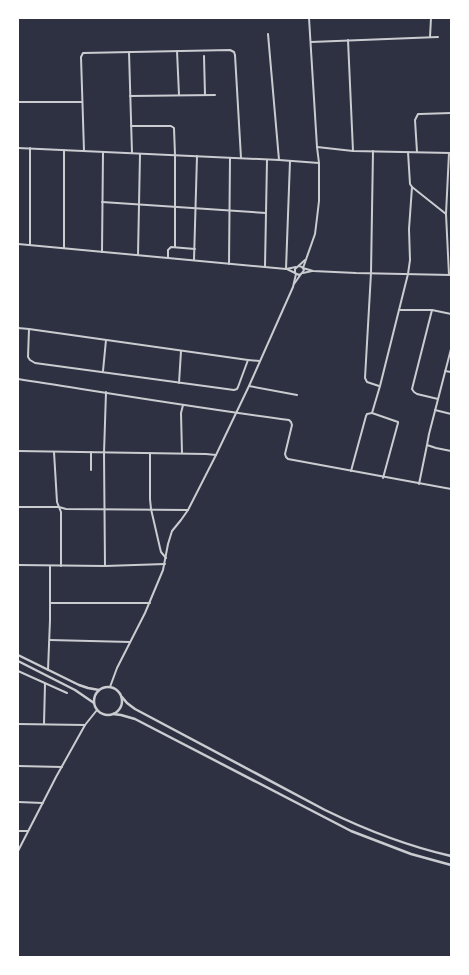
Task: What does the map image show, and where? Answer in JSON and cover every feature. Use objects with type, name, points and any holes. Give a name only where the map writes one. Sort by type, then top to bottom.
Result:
[{"type":"street","points":[[110,687],[117,668],[150,603],[165,564],[168,544],[172,531],[188,510],[216,455],[260,362],[293,287],[303,272],[303,268],[315,234],[319,201],[310,18]]},
{"type":"street","points":[[430,18],[430,37]]},
{"type":"street","points":[[268,34],[279,160]]},
{"type":"street","points":[[311,42],[438,36]]},
{"type":"street","points":[[348,40],[353,151]]},
{"type":"street","points":[[84,151],[82,55],[85,53],[230,50],[234,52],[241,158]]},
{"type":"street","points":[[177,51],[179,95]]},
{"type":"street","points":[[129,52],[132,153]]},
{"type":"street","points":[[204,56],[205,95]]},
{"type":"street","points":[[130,96],[215,95]]},
{"type":"street","points":[[18,102],[82,102]]},
{"type":"street","points":[[417,152],[415,120],[418,114],[451,113]]},
{"type":"street","points":[[131,126],[173,126],[175,130],[175,247]]},
{"type":"street","points":[[299,266],[313,271],[450,275],[446,214],[450,153],[353,151],[317,147]]},
{"type":"street","points":[[18,148],[318,163]]},
{"type":"street","points":[[30,148],[30,245]]},
{"type":"street","points":[[64,150],[64,248]]},
{"type":"street","points":[[373,151],[371,273],[365,378],[367,382],[380,386]]},
{"type":"street","points":[[102,152],[102,252]]},
{"type":"street","points":[[372,413],[408,274],[410,260],[409,229],[412,187],[410,181],[408,152]]},
{"type":"street","points":[[138,255],[140,154]]},
{"type":"street","points":[[194,260],[197,156]]},
{"type":"street","points":[[229,264],[230,158]]},
{"type":"street","points":[[265,267],[267,160]]},
{"type":"street","points":[[286,269],[290,161]]},
{"type":"street","points":[[412,187],[446,214]]},
{"type":"street","points":[[102,202],[266,213]]},
{"type":"street","points":[[18,244],[286,269],[302,274],[313,271]]},
{"type":"street","points":[[168,258],[169,249],[171,247],[195,249]]},
{"type":"street","points":[[286,269],[299,266],[306,260]]},
{"type":"street","points":[[293,287],[296,267]]},
{"type":"street","points":[[399,310],[432,310],[451,314]]},
{"type":"street","points":[[432,310],[412,389],[417,394],[438,399]]},
{"type":"street","points":[[18,328],[260,362]]},
{"type":"street","points":[[29,329],[28,357],[32,362],[179,383],[236,390],[248,360]]},
{"type":"street","points":[[103,372],[106,340]]},
{"type":"street","points":[[419,484],[435,410],[451,349]]},
{"type":"street","points":[[179,383],[181,351]]},
{"type":"street","points":[[445,371],[451,372]]},
{"type":"street","points":[[18,380],[289,420],[291,421],[292,426],[285,454],[286,458],[288,459],[451,490]]},
{"type":"street","points":[[249,386],[297,395]]},
{"type":"street","points":[[105,566],[104,453],[106,392]]},
{"type":"street","points":[[182,453],[181,413],[183,405]]},
{"type":"street","points":[[435,410],[451,414]]},
{"type":"street","points":[[351,471],[366,416],[367,414],[372,413],[398,422],[383,478]]},
{"type":"street","points":[[427,445],[451,451]]},
{"type":"street","points":[[18,451],[182,453],[216,455]]},
{"type":"street","points":[[54,452],[57,502],[61,512],[61,566]]},
{"type":"street","points":[[91,452],[91,470]]},
{"type":"street","points":[[150,453],[149,494],[151,509],[161,552],[166,558]]},
{"type":"street","points":[[18,507],[188,510]]},
{"type":"street","points":[[18,565],[105,566],[165,564]]},
{"type":"street","points":[[48,670],[50,640],[50,566]]},
{"type":"street","points":[[50,603],[150,603]]},
{"type":"street","points":[[50,640],[130,642]]},
{"type":"street","points":[[18,655],[83,686],[99,690]]},
{"type":"street","points":[[18,661],[75,690],[95,703]]},
{"type":"street","points":[[18,671],[67,693]]},
{"type":"street","points":[[44,724],[45,683]]},
{"type":"street","points":[[451,856],[390,838],[330,813],[135,709],[126,703],[118,690],[110,687],[104,687],[99,690],[96,695],[95,703],[98,710],[103,714],[121,715],[135,719],[351,831],[419,857],[451,865]]},
{"type":"street","points":[[113,714],[117,712],[121,706],[122,698]]},
{"type":"street","points":[[18,851],[85,725],[98,710]]},
{"type":"street","points":[[18,724],[85,725]]},
{"type":"street","points":[[18,766],[62,767]]},
{"type":"street","points":[[18,802],[43,803]]},
{"type":"street","points":[[18,831],[28,831]]}]
